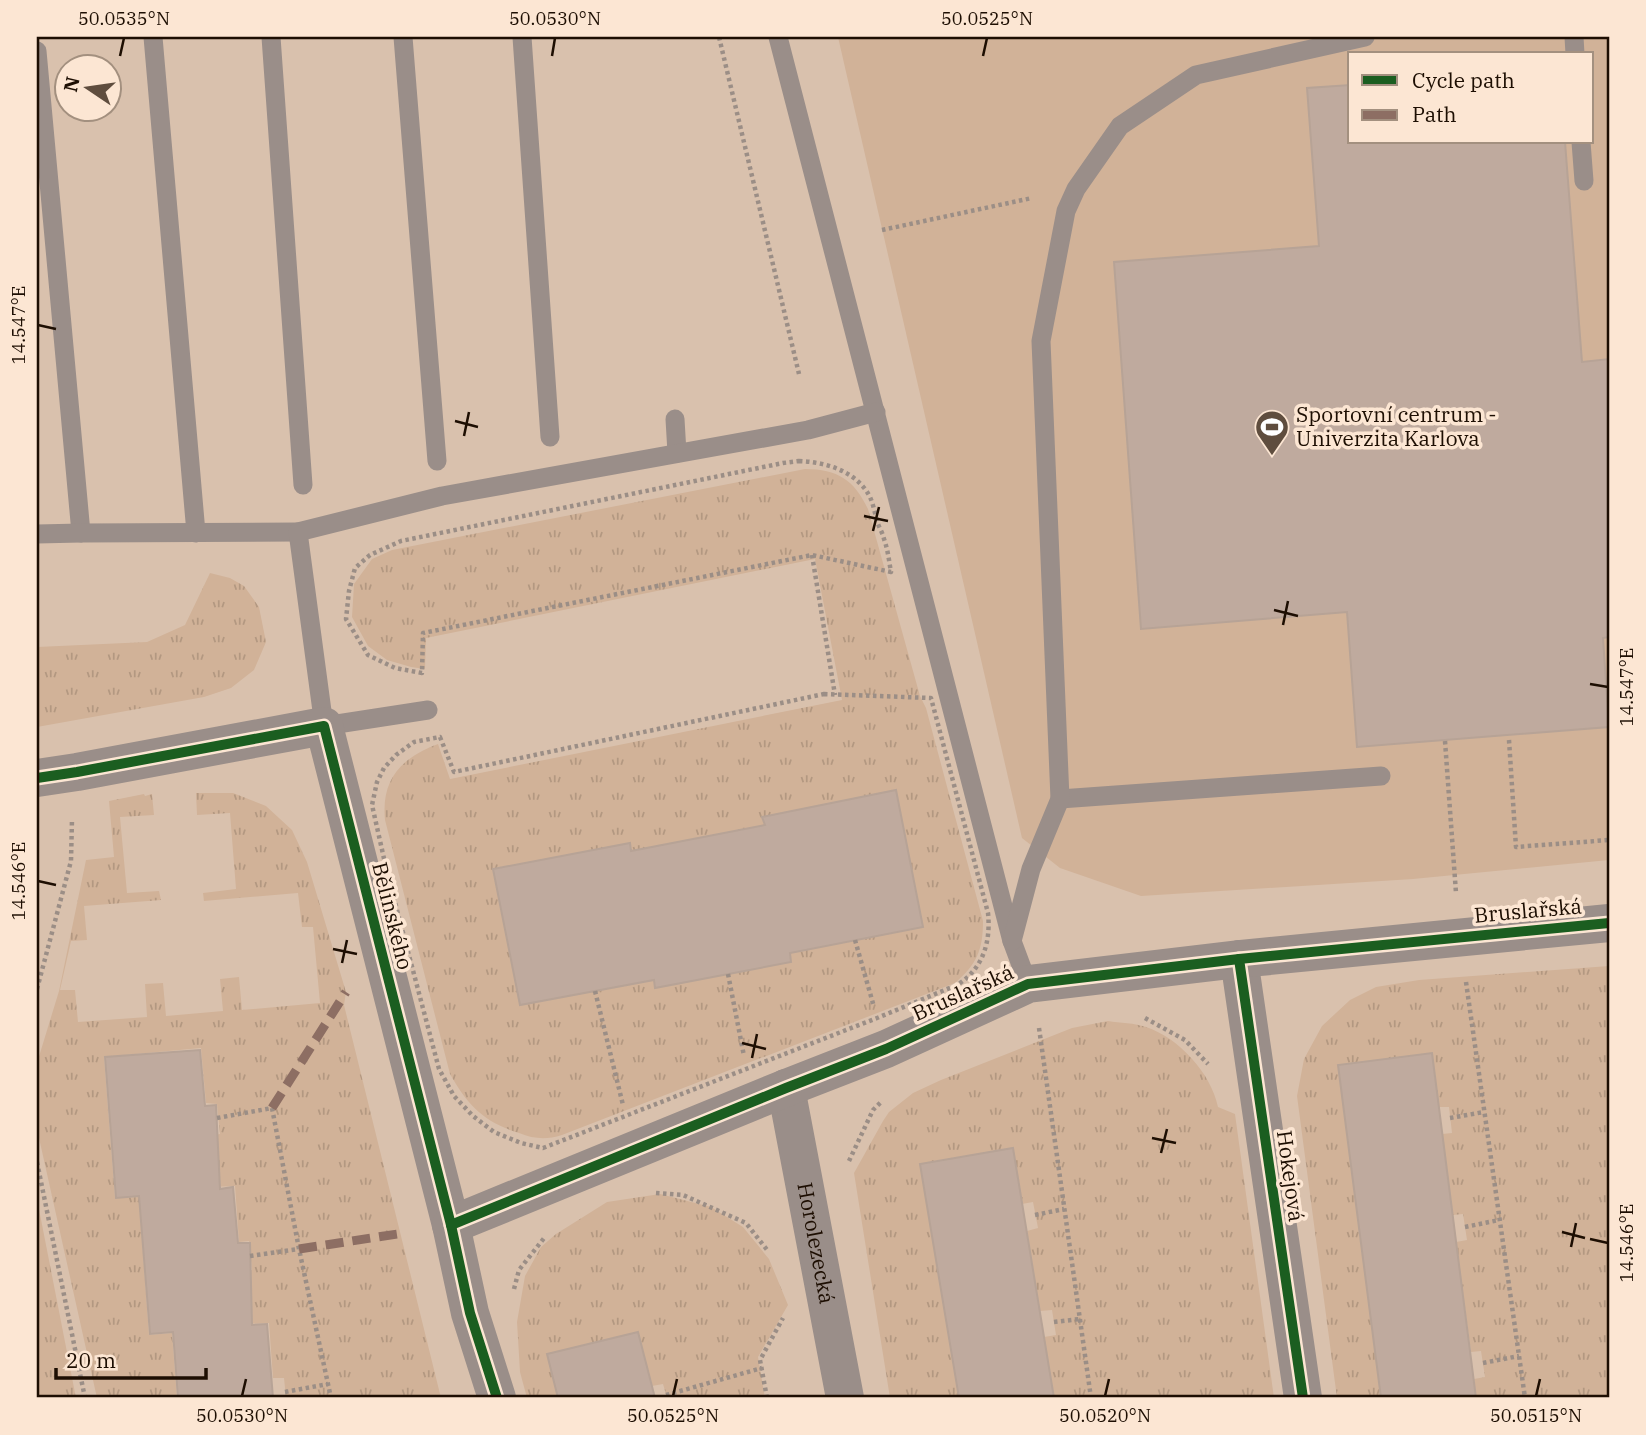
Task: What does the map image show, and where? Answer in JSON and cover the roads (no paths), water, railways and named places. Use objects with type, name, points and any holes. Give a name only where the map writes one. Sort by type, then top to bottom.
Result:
[{"type":"street","points":[[37,778],[324,726]]},
{"type":"street","name":"Bělinského","points":[[324,726],[451,1225],[470,1313],[497,1398]]},
{"type":"street","name":"Bruslařská","points":[[451,1225],[886,1049],[1028,984],[1239,959],[1609,923]]},
{"type":"street","name":"Hokejová","points":[[1239,959],[1303,1398]]},
{"type":"street","name":"Horolezecká","points":[[786,1088],[845,1398]]},
{"type":"lane","points":[[153,37],[196,533]]},
{"type":"lane","points":[[271,37],[303,485]]},
{"type":"lane","points":[[403,37],[437,461]]},
{"type":"lane","points":[[522,37],[550,437]]},
{"type":"lane","points":[[778,37],[1013,941],[1028,984]]},
{"type":"lane","points":[[1013,941],[1031,869],[1060,799],[1041,341],[1066,211],[1076,189],[1120,125],[1196,75],[1365,37]]},
{"type":"lane","points":[[37,51],[81,533]]},
{"type":"lane","points":[[1581,144],[1584,181]]},
{"type":"lane","points":[[37,534],[298,532],[442,496],[808,429],[876,412]]},
{"type":"lane","points":[[675,419],[677,453]]},
{"type":"lane","points":[[298,532],[324,726],[428,710]]},
{"type":"lane","points":[[1060,799],[1381,776]]},
{"type":"place","name":"Sportovní centrum - Univerzita Karlova","points":[[1272,457]]}]
